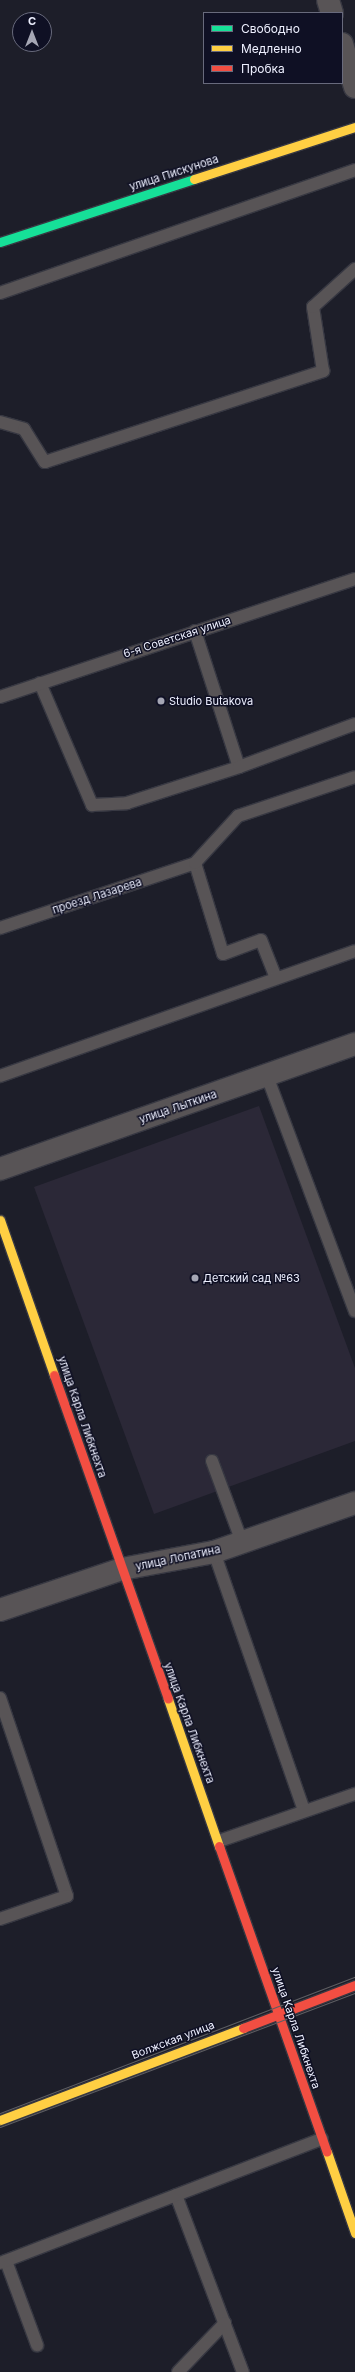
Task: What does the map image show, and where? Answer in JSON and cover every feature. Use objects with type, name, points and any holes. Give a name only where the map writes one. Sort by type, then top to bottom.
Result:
[{"type":"street","points":[[328,0],[332,12]]},
{"type":"street","points":[[343,47],[355,87]]},
{"type":"street","name":"улица Пискунова","points":[[0,242],[355,127]]},
{"type":"street","name":"улица Лыткина","points":[[0,1169],[268,1076],[355,1044]]},
{"type":"street","name":"улица Карла Либкнехта","points":[[0,1220],[219,1841],[355,2233]]},
{"type":"street","name":"улица Лопатина","points":[[0,1610],[122,1569],[214,1552],[355,1503]]},
{"type":"street","name":"Волжская улица","points":[[0,2120],[278,2012],[355,1985]]},
{"type":"lane","points":[[0,294],[355,170]]},
{"type":"lane","points":[[0,422],[24,429],[45,462],[323,371],[313,307],[355,269]]},
{"type":"lane","name":"6-я Советская улица","points":[[0,697],[195,630],[355,579]]},
{"type":"lane","points":[[195,630],[239,767]]},
{"type":"lane","points":[[40,683],[92,805],[127,803],[239,767],[355,724]]},
{"type":"lane","points":[[276,978],[261,940],[223,954],[194,863],[238,816],[355,777]]},
{"type":"lane","name":"проезд Лазарева","points":[[0,928],[194,863]]},
{"type":"lane","points":[[0,1076],[355,951]]},
{"type":"lane","points":[[268,1076],[355,1311]]},
{"type":"lane","points":[[212,1461],[242,1542]]},
{"type":"lane","points":[[214,1552],[304,1812]]},
{"type":"lane","points":[[0,1698],[67,1896],[0,1919]]},
{"type":"lane","points":[[219,1841],[355,1794]]},
{"type":"lane","points":[[38,2345],[3,2262],[322,2139]]},
{"type":"lane","points":[[176,2195],[243,2372]]},
{"type":"lane","points":[[178,2372],[225,2323]]},
{"type":"lane","points":[[184,2372],[189,2360]]},
{"type":"shaded area","name":"Детский сад №63","points":[[259,1106],[355,1368],[355,1441],[154,1514],[34,1187]]},
{"type":"tram line","points":[[0,2113],[355,1977]]},
{"type":"tram line","points":[[0,2127],[355,1993]]},
{"type":"traffic: fast","points":[[0,242],[194,179]]},
{"type":"traffic: slow","points":[[194,179],[355,127]]},
{"type":"traffic: slow","points":[[0,1220],[54,1375]]},
{"type":"traffic: slow","points":[[168,1699],[219,1846]]},
{"type":"traffic: slow","points":[[0,2120],[243,2028]]},
{"type":"traffic: slow","points":[[327,2152],[355,2233]]},
{"type":"traffic: jam","points":[[54,1375],[168,1699]]},
{"type":"traffic: jam","points":[[219,1846],[327,2152]]},
{"type":"traffic: jam","points":[[243,2028],[355,1985]]},
{"type":"place","name":"Studio Butakova","points":[[161,701]]},
{"type":"place","name":"Детский сад №63","points":[[195,1278]]}]
